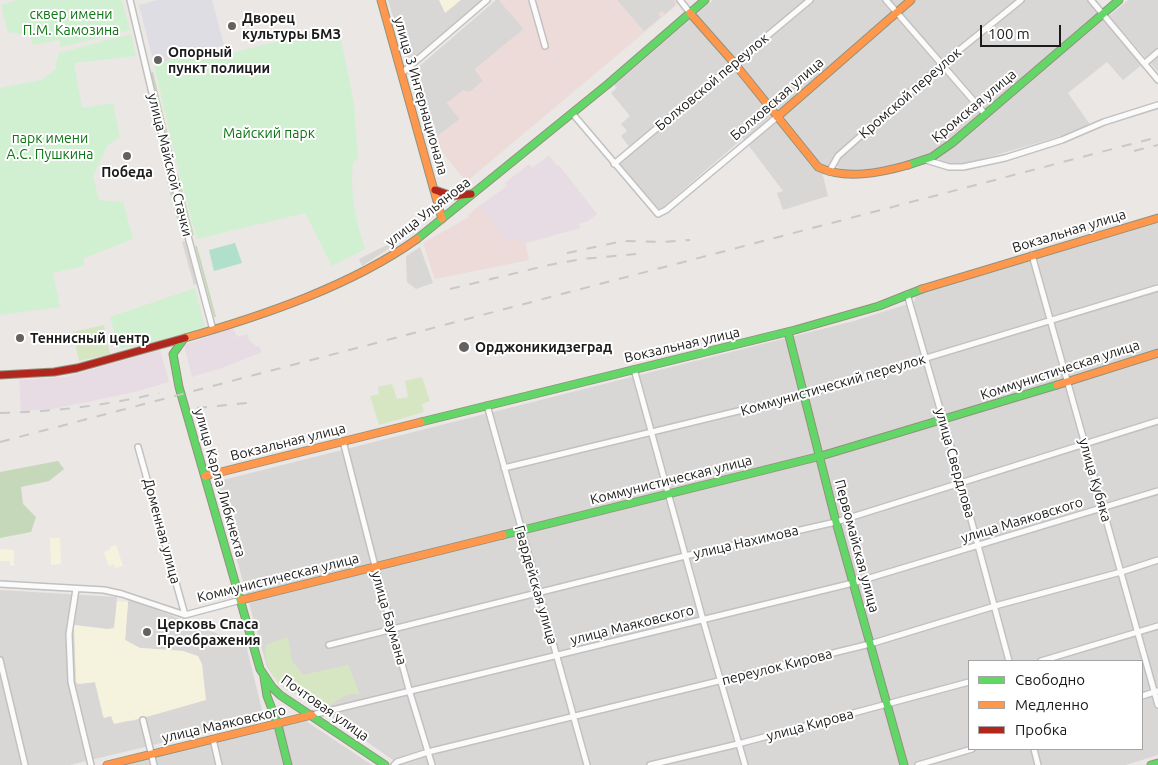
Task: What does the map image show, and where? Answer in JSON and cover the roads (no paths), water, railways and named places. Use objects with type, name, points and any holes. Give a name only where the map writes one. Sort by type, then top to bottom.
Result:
[{"type":"main road","name":"улица 3 Интернационала","points":[[381,0],[435,190],[452,196],[464,196],[473,193]]},
{"type":"main road","name":"улица Ульянова","points":[[0,375],[54,372],[77,368],[183,340],[304,298],[362,273],[398,253],[442,218],[572,113],[705,0]]},
{"type":"main road","name":"Болховская улица","points":[[777,117],[911,0]]},
{"type":"main road","name":"Кромская улица","points":[[777,117],[820,168],[829,172],[846,174],[866,173],[926,159],[943,150],[1119,0]]},
{"type":"main road","points":[[690,13],[735,64],[777,117]]},
{"type":"main road","points":[[435,190],[442,218]]},
{"type":"main road","name":"Вокзальная улица","points":[[206,476],[518,397],[788,332],[862,312],[907,294],[1032,255],[1158,219]]},
{"type":"main road","name":"Первомайская улица","points":[[788,332],[821,456],[836,522],[904,765]]},
{"type":"main road","points":[[160,346],[173,354],[183,340]]},
{"type":"main road","name":"Коммунистическая улица","points":[[240,600],[821,456],[1067,382],[1158,352]]},
{"type":"main road","name":"улица Карла Либкнехта","points":[[173,354],[179,387],[251,636]]},
{"type":"main road","name":"Почтовая улица","points":[[251,636],[260,669],[264,677],[280,695],[385,765]]},
{"type":"main road","points":[[264,677],[267,696],[278,725],[288,765]]},
{"type":"main road","name":"улица Маяковского","points":[[107,765],[312,716]]},
{"type":"main road","points":[[1151,765],[1158,763]]},
{"type":"street","name":"улица Майской Стачки","points":[[130,0],[171,171],[214,330]]},
{"type":"street","points":[[402,73],[487,0]]},
{"type":"street","points":[[532,0],[545,46]]},
{"type":"street","points":[[680,0],[690,13]]},
{"type":"street","name":"Болховской переулок","points":[[614,164],[810,0]]},
{"type":"street","points":[[886,0],[985,114]]},
{"type":"street","name":"Кромской переулок","points":[[829,172],[838,156],[942,64],[1021,0]]},
{"type":"street","points":[[1091,0],[1158,80]]},
{"type":"street","points":[[1145,63],[1158,52]]},
{"type":"street","points":[[926,159],[949,167],[963,167],[1005,158],[1062,140],[1104,122],[1158,104]]},
{"type":"street","points":[[572,113],[614,164]]},
{"type":"street","name":"Болховская улица","points":[[614,164],[658,214],[666,210],[777,117]]},
{"type":"street","name":"улица Кубяка","points":[[1032,255],[1156,692],[1158,705]]},
{"type":"street","name":"Коммунистический переулок","points":[[504,468],[804,395],[1158,288]]},
{"type":"street","name":"улица Свердлова","points":[[907,294],[961,482],[1009,660]]},
{"type":"street","points":[[634,369],[702,620],[745,765]]},
{"type":"street","name":"Гвардейская улица","points":[[487,405],[587,765]]},
{"type":"street","name":"улица Нахимова","points":[[329,645],[685,556],[836,522],[1158,421]]},
{"type":"street","name":"улица Баумана","points":[[343,441],[375,566],[432,765]]},
{"type":"street","name":"Доменная улица","points":[[138,447],[185,615]]},
{"type":"street","name":"улица Маяковского","points":[[312,716],[853,583],[1158,491]]},
{"type":"street","name":"переулок Кирова","points":[[394,765],[397,762],[428,752],[870,644],[1158,560]]},
{"type":"street","points":[[0,584],[104,590],[185,615]]},
{"type":"street","points":[[76,589],[70,634],[71,682],[91,765]]},
{"type":"street","name":"Коммунистическая улица","points":[[185,615],[240,600]]},
{"type":"street","points":[[1044,660],[1158,626]]},
{"type":"street","points":[[0,660],[26,765]]},
{"type":"street","name":"улица Кирова","points":[[650,765],[886,706],[968,682]]},
{"type":"street","points":[[1143,696],[1156,692]]},
{"type":"street","points":[[143,720],[154,765]]},
{"type":"street","points":[[212,739],[218,765]]},
{"type":"street","points":[[918,765],[969,750]]},
{"type":"street","points":[[1034,750],[1038,765]]},
{"type":"railway","points":[[0,442],[1158,137]]},
{"type":"railway","points":[[1134,151],[1158,145]]},
{"type":"railway","points":[[567,253],[623,241],[664,242],[690,240]]},
{"type":"railway","points":[[450,289],[549,265],[582,259],[636,254]]},
{"type":"railway","points":[[0,413],[80,407],[159,393]]},
{"type":"railway","points":[[197,408],[247,403]]},
{"type":"place","name":"Дворец культуры БМЗ","points":[[232,26]]},
{"type":"place","name":"Опорный пункт полиции","points":[[158,60]]},
{"type":"place","name":"Победа","points":[[127,156]]},
{"type":"place","name":"Теннисный центр","points":[[20,338]]},
{"type":"place","name":"Орджоникидзеград","points":[[464,347]]},
{"type":"place","name":"Церковь Спаса Преображения","points":[[147,632]]},
{"type":"park label","name":"сквер имени П.М. Камозина","points":[[71,22]]},
{"type":"park label","name":"Майский парк","points":[[269,133]]},
{"type":"park label","name":"парк имени А.С. Пушкина","points":[[50,146]]}]
